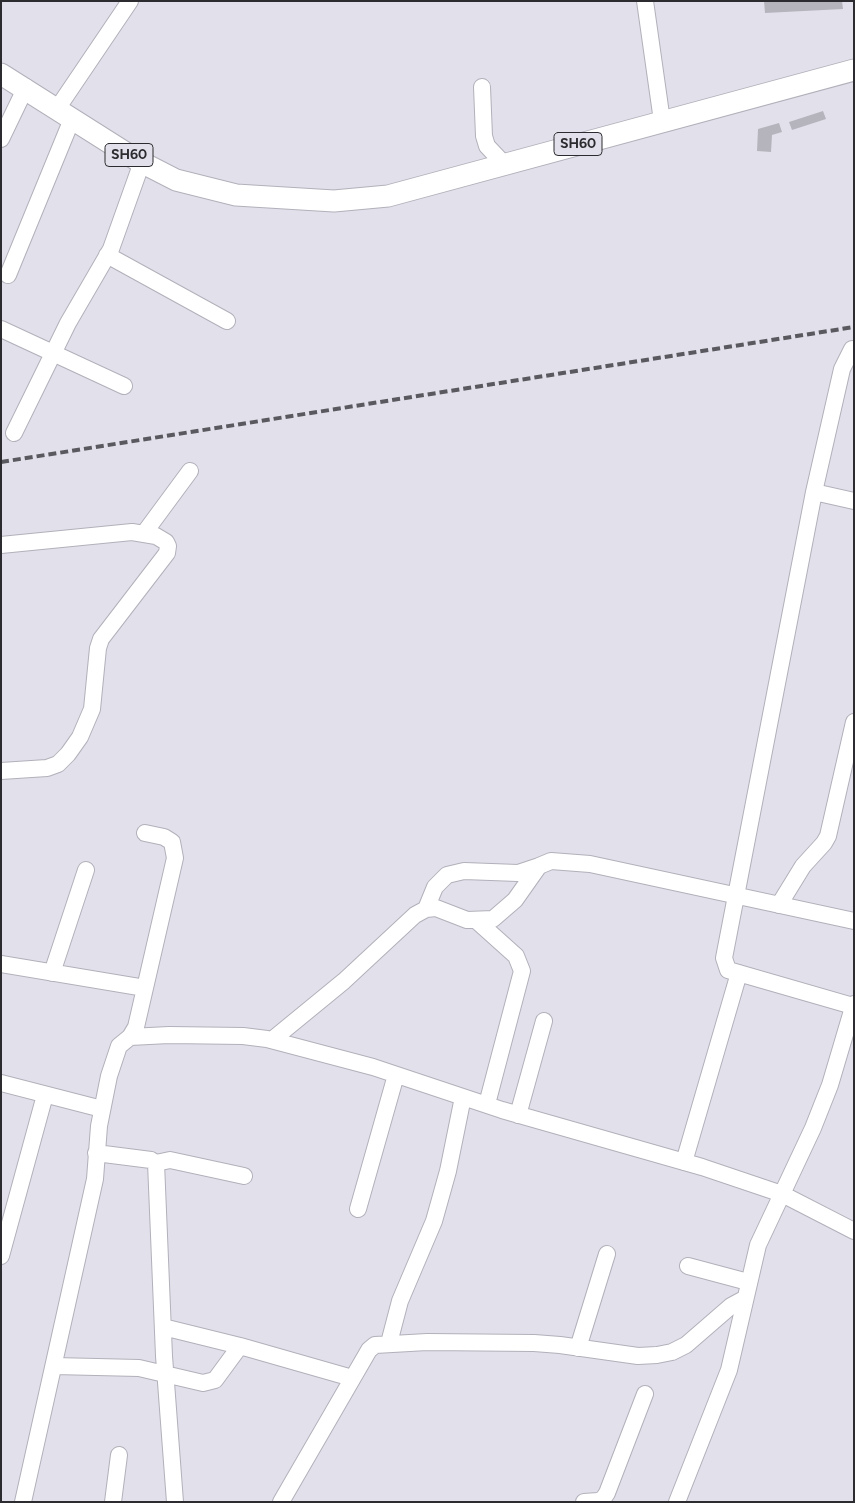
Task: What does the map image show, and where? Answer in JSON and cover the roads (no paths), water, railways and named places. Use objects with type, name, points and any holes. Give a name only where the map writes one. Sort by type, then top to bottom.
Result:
[{"type":"main road","name":"SH60","points":[[1,74],[26,87],[142,162],[176,180],[236,195],[272,199],[334,200],[388,196],[854,70]]},
{"type":"street","points":[[8,275],[65,114],[130,1]]},
{"type":"street","points":[[645,1],[662,121]]},
{"type":"street","points":[[1,139],[26,87]]},
{"type":"street","points":[[482,87],[484,136],[487,146],[504,164]]},
{"type":"street","points":[[14,433],[53,353],[107,255],[142,162]]},
{"type":"street","points":[[107,255],[227,321]]},
{"type":"street","points":[[1,329],[124,386]]},
{"type":"street","points":[[677,1502],[729,1370],[744,1298],[758,1245],[813,1128],[830,1085],[854,1005],[728,970],[724,958],[814,492],[842,369],[852,349]]},
{"type":"street","points":[[145,532],[190,471]]},
{"type":"street","points":[[814,492],[854,501]]},
{"type":"street","points":[[1,545],[145,532],[166,542],[167,553],[101,639],[98,648],[92,709],[80,737],[58,764],[47,768],[1,771]]},
{"type":"street","points":[[779,905],[803,866],[821,848],[828,836],[854,722]]},
{"type":"street","points":[[23,1502],[95,1179],[102,1109],[115,1054],[119,1046],[130,1037],[136,1027],[176,858],[172,842],[145,833]]},
{"type":"street","points":[[426,909],[435,887],[447,875],[464,871],[518,873],[551,861],[590,864],[854,921]]},
{"type":"street","points":[[272,1040],[344,981],[415,915],[426,909],[436,908],[446,910],[468,920],[493,920],[524,889],[539,866]]},
{"type":"street","points":[[52,972],[86,870]]},
{"type":"street","points":[[478,921],[516,956],[522,971],[487,1104]]},
{"type":"street","points":[[1,964],[145,988]]},
{"type":"street","points":[[684,1162],[739,973]]},
{"type":"street","points":[[518,1115],[544,1021]]},
{"type":"street","points":[[130,1037],[243,1036],[272,1040],[396,1075],[518,1115],[684,1162],[782,1194],[854,1230]]},
{"type":"street","points":[[358,1209],[396,1075]]},
{"type":"street","points":[[1,1083],[102,1109]]},
{"type":"street","points":[[1,1256],[45,1095]]},
{"type":"street","points":[[389,1343],[392,1322],[434,1221],[448,1171],[464,1097]]},
{"type":"street","points":[[96,1154],[151,1160],[156,1164],[163,1327],[175,1502]]},
{"type":"street","points":[[156,1164],[170,1160],[244,1176]]},
{"type":"street","points":[[578,1348],[607,1254]]},
{"type":"street","points":[[688,1266],[748,1282]]},
{"type":"street","points":[[281,1502],[352,1378],[369,1350],[375,1345],[389,1343],[534,1343],[638,1356],[672,1352],[686,1345],[731,1306],[744,1298]]},
{"type":"street","points":[[163,1327],[240,1346],[352,1378]]},
{"type":"street","points":[[54,1366],[117,1366],[166,1375],[196,1383],[216,1380],[240,1346]]},
{"type":"street","points":[[584,1502],[598,1501],[607,1493],[645,1394]]},
{"type":"street","points":[[113,1502],[119,1455]]},
{"type":"railway","points":[[1,462],[854,327]]}]
